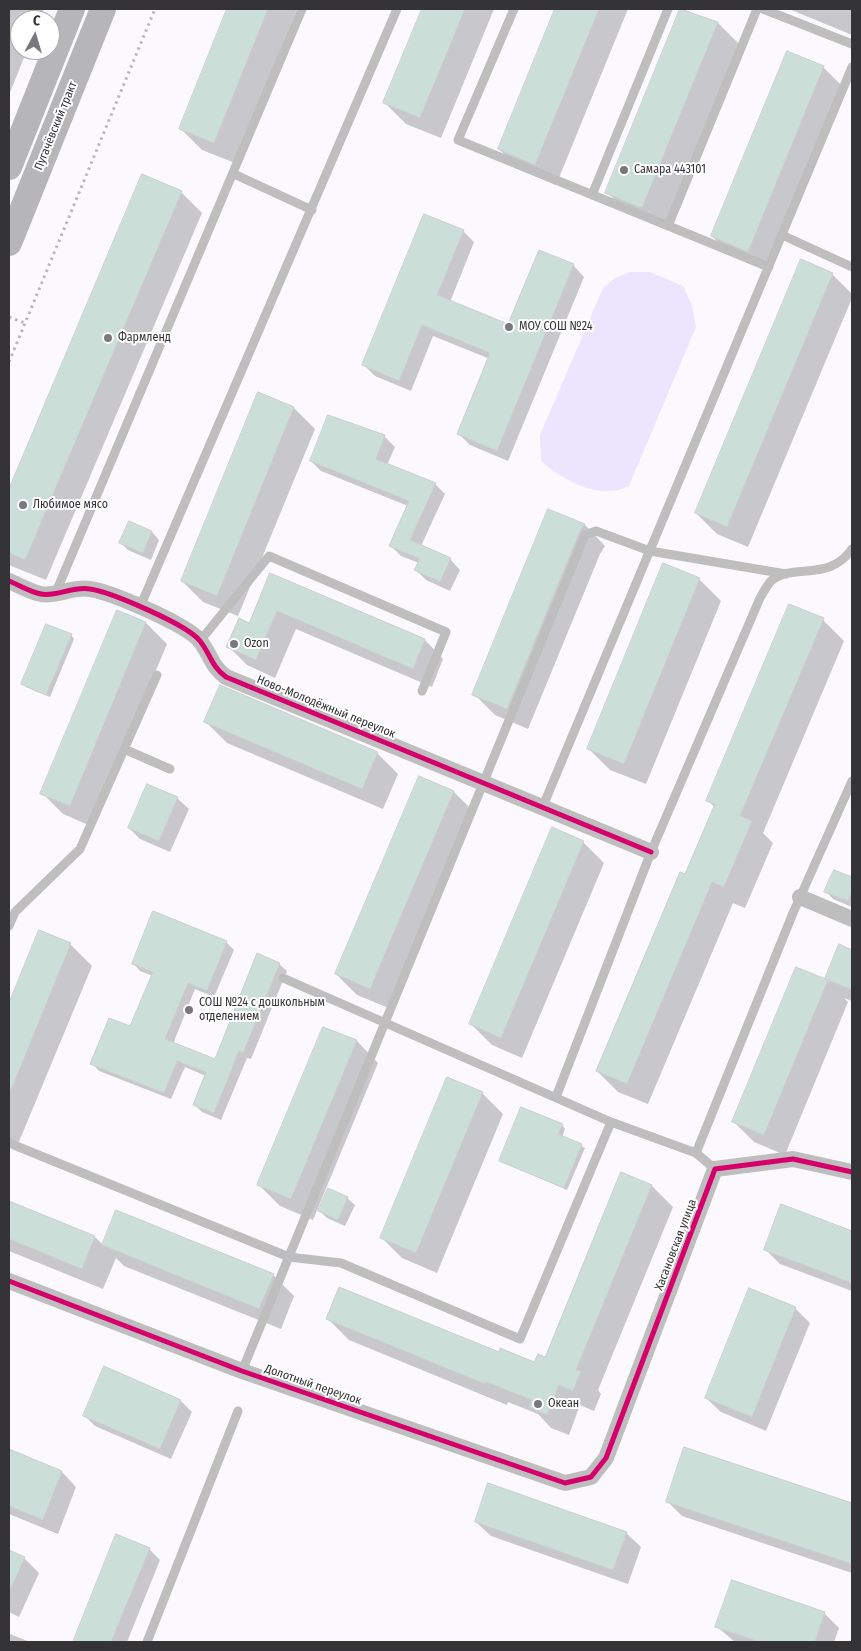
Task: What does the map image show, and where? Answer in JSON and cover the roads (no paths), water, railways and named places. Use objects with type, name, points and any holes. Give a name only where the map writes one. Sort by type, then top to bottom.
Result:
[{"type":"main road","points":[[9,168],[22,124],[72,9]]},
{"type":"main road","name":"Пугачёвский тракт","points":[[9,243],[103,9]]},
{"type":"street","name":"Ново-Молодёжный переулок","points":[[9,581],[42,594],[77,588],[91,589],[140,607],[190,631],[200,641],[215,669],[226,677],[651,852]]},
{"type":"street","points":[[800,897],[852,919]]},
{"type":"street","points":[[715,1169],[793,1159],[852,1172]]},
{"type":"street","name":"Хасановская улица","points":[[606,1458],[715,1169]]},
{"type":"street","name":"Долотный переулок","points":[[9,1282],[242,1371],[565,1483],[591,1478],[606,1458]]},
{"type":"lane","points":[[56,592],[302,9]]},
{"type":"lane","points":[[140,607],[397,9]]},
{"type":"lane","points":[[514,9],[458,140],[769,266]]},
{"type":"lane","points":[[592,195],[668,9]]},
{"type":"lane","points":[[668,226],[757,9]]},
{"type":"lane","points":[[763,9],[852,44]]},
{"type":"lane","points":[[543,806],[852,67]]},
{"type":"lane","points":[[234,174],[312,210]]},
{"type":"lane","points":[[782,235],[852,267]]},
{"type":"lane","points":[[242,1371],[482,782],[585,535],[596,531],[650,551],[786,574],[829,568],[846,558],[852,549]]},
{"type":"lane","points":[[200,641],[269,556],[446,632],[422,691]]},
{"type":"lane","points":[[556,1097],[651,852],[760,598],[771,582],[786,574]]},
{"type":"lane","points":[[9,926],[14,912],[80,849],[157,675]]},
{"type":"lane","points":[[124,750],[170,769]]},
{"type":"lane","points":[[696,1153],[800,897],[852,781]]},
{"type":"lane","points":[[283,978],[611,1122],[696,1153],[715,1169]]},
{"type":"lane","points":[[9,1143],[289,1257],[341,1263],[520,1339],[611,1122]]},
{"type":"lane","points":[[147,1642],[238,1411]]},
{"type":"place","name":"Самара 443101","points":[[624,170]]},
{"type":"place","name":"МОУ СОШ №24","points":[[509,327]]},
{"type":"place","name":"Фармленд","points":[[108,338]]},
{"type":"place","name":"Любимое мясо","points":[[23,505]]},
{"type":"place","name":"Ozon","points":[[234,644]]},
{"type":"place","name":"СОШ №24 с дошкольным отделением","points":[[189,1010]]},
{"type":"place","name":"Океан","points":[[538,1404]]}]
